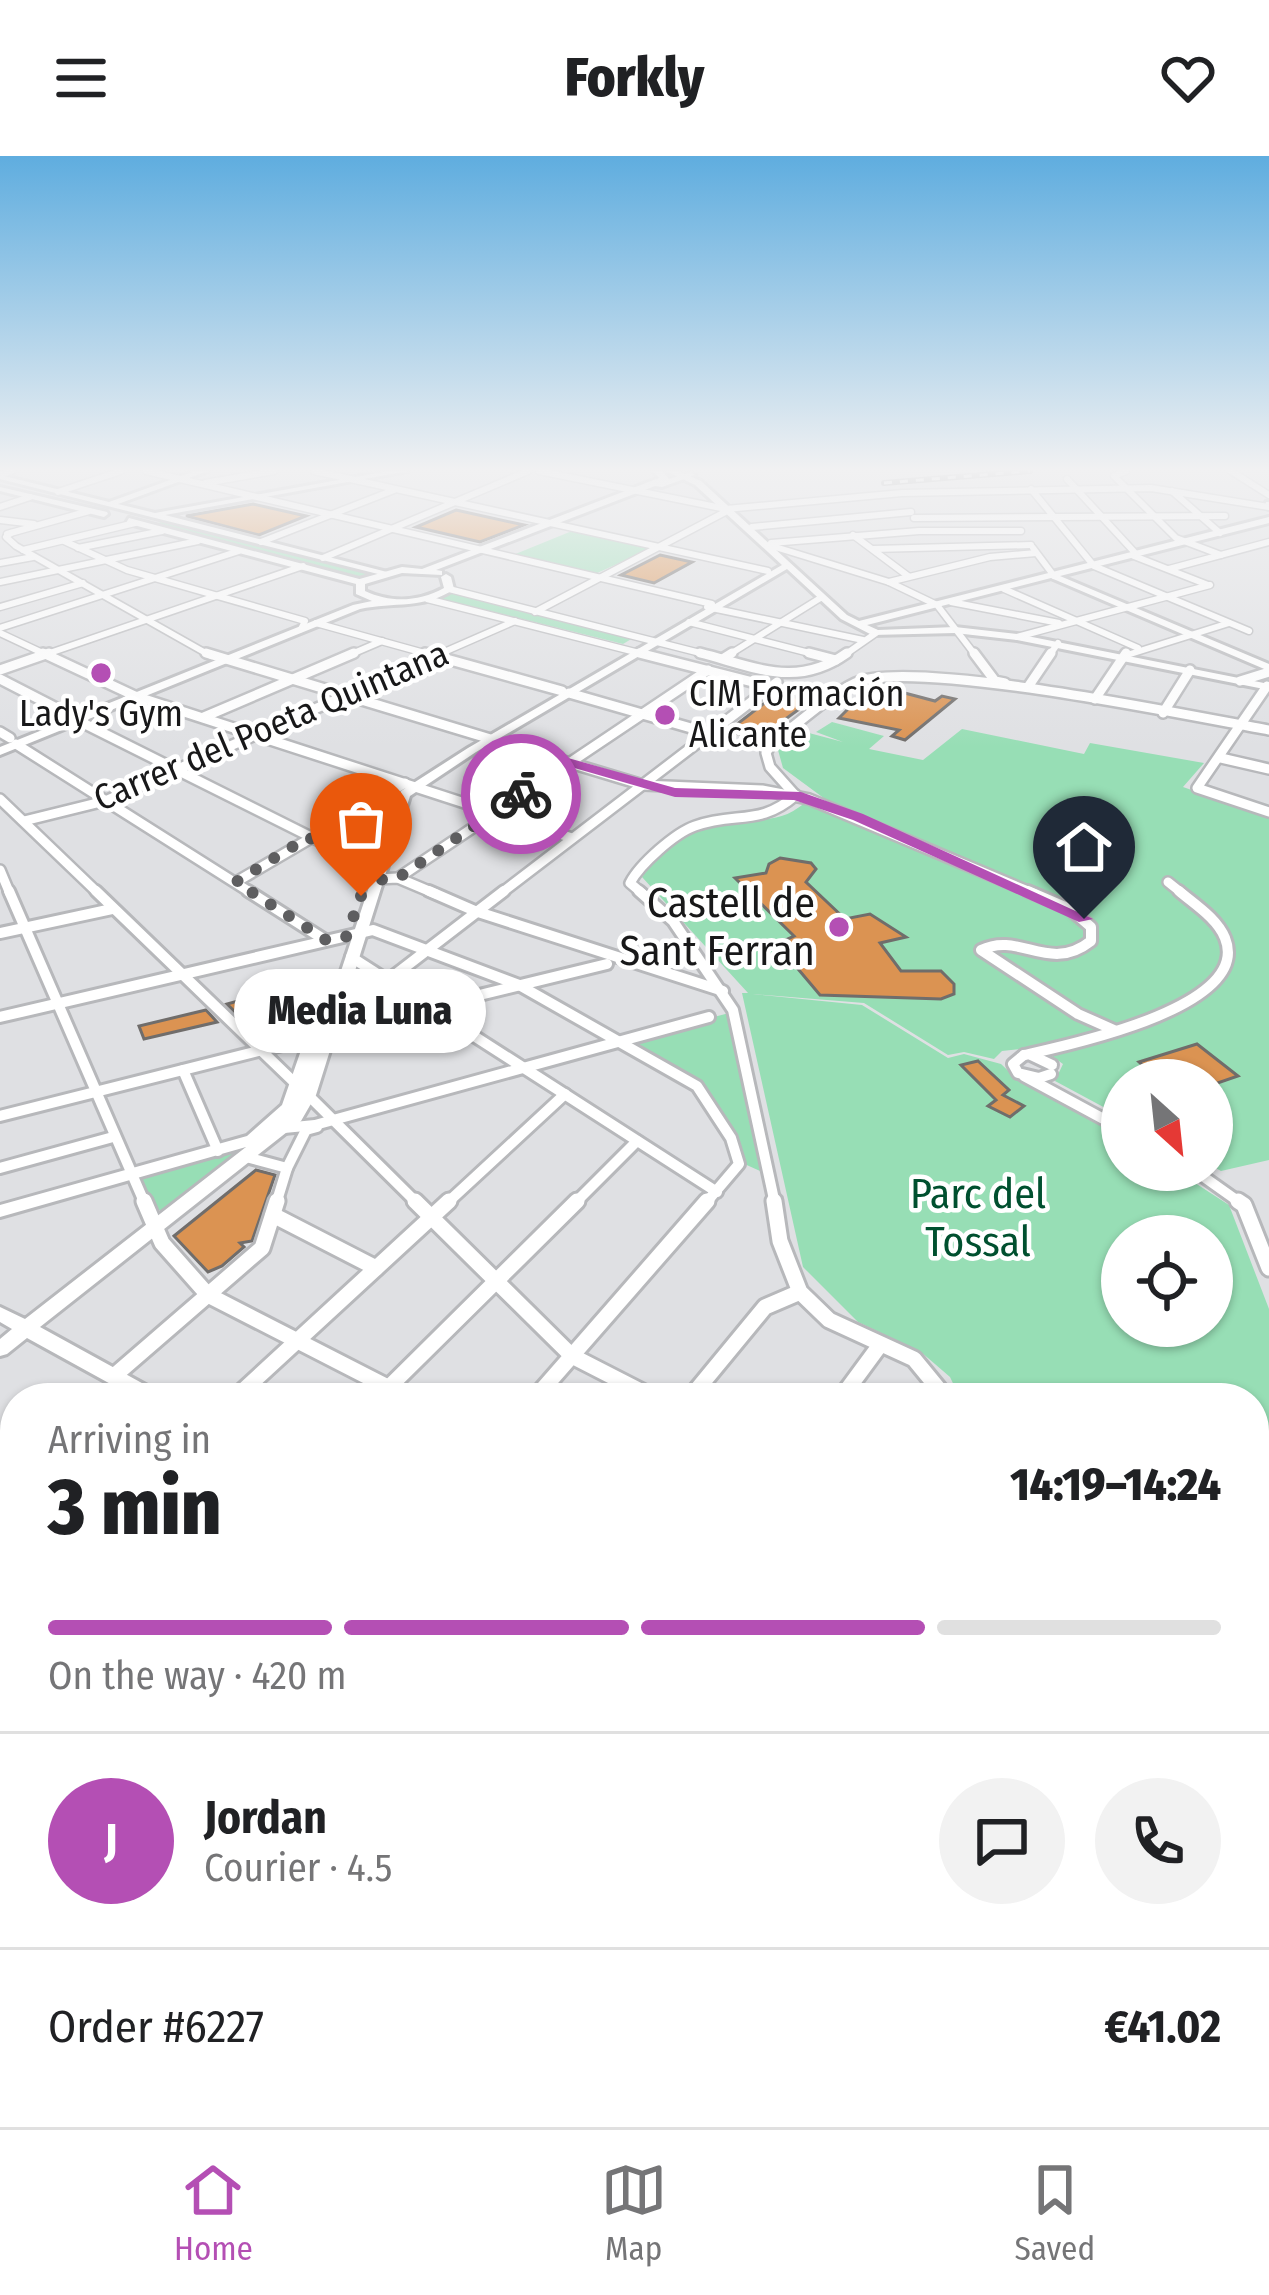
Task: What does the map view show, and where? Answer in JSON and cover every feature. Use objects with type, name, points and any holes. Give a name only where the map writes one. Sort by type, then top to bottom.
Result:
[{"type":"main road","points":[[307,625],[348,604],[360,587],[382,572],[426,570],[451,563]]},
{"type":"main road","points":[[5,742],[307,625],[385,602],[427,599],[466,563]]},
{"type":"main road","points":[[426,570],[447,583]]},
{"type":"main road","points":[[360,587],[385,602]]},
{"type":"street","points":[[46,563],[218,659],[648,785],[688,793],[796,795],[858,817],[1078,913],[1092,934],[1080,950],[1043,956],[997,942],[981,950],[1078,1013],[1114,1030]]},
{"type":"street","points":[[0,582],[92,563]]},
{"type":"street","points":[[107,563],[307,625],[382,641],[712,734]]},
{"type":"street","points":[[0,631],[199,563]]},
{"type":"street","points":[[290,563],[360,587]]},
{"type":"street","points":[[344,563],[382,572]]},
{"type":"street","points":[[536,563],[863,640]]},
{"type":"street","points":[[535,612],[627,563]]},
{"type":"street","points":[[731,563],[768,571]]},
{"type":"street","points":[[657,646],[712,606],[786,563]]},
{"type":"street","points":[[786,563],[854,624],[876,633],[955,630],[1017,637],[1268,687],[1197,788],[1269,812]]},
{"type":"street","points":[[657,646],[712,606],[786,563]]},
{"type":"street","points":[[825,563],[890,582],[938,605],[995,681],[1269,730]]},
{"type":"street","points":[[891,563],[908,576]]},
{"type":"street","points":[[936,563],[939,569]]},
{"type":"street","points":[[890,582],[968,563]]},
{"type":"street","points":[[1044,563],[1054,576],[1269,670]]},
{"type":"street","points":[[1091,563],[1249,631]]},
{"type":"street","points":[[833,634],[854,624],[1105,563]]},
{"type":"street","points":[[1017,637],[1210,585],[1154,563]]},
{"type":"street","points":[[1169,569],[1191,563]]},
{"type":"street","points":[[0,670],[302,566]]},
{"type":"street","points":[[0,607],[83,583]]},
{"type":"street","points":[[447,583],[635,637],[708,670],[779,681],[823,670],[876,633]]},
{"type":"street","points":[[1004,589],[1139,648]]},
{"type":"street","points":[[0,593],[30,619]]},
{"type":"street","points":[[724,658],[823,597]]},
{"type":"street","points":[[427,599],[635,651]]},
{"type":"street","points":[[951,602],[1066,625]]},
{"type":"street","name":"Carrer del Poeta Quintana","points":[[24,820],[105,801],[260,737],[515,621]]},
{"type":"street","points":[[689,622],[836,660]]},
{"type":"street","points":[[1090,698],[1124,656],[1230,622]]},
{"type":"street","points":[[0,631],[132,694],[572,838]]},
{"type":"street","points":[[616,646],[632,643],[635,637]]},
{"type":"street","points":[[202,718],[382,641]]},
{"type":"street","points":[[1028,687],[1058,643]]},
{"type":"street","points":[[236,882],[635,651],[657,646],[724,658],[779,681]]},
{"type":"street","points":[[398,878],[708,670]]},
{"type":"street","points":[[1163,713],[1190,670]]},
{"type":"street","points":[[1240,681],[1269,670]]},
{"type":"street","points":[[796,795],[770,767],[768,748],[863,680],[914,674],[1090,698]]},
{"type":"street","points":[[0,679],[374,873],[724,992]]},
{"type":"street","points":[[387,981],[779,681]]},
{"type":"street","points":[[5,742],[326,940]]},
{"type":"street","points":[[1221,758],[1269,769]]},
{"type":"street","points":[[0,1348],[284,1128],[302,1090],[374,873],[410,784]]},
{"type":"street","points":[[796,795],[775,813],[693,826],[631,877],[632,888],[668,916],[733,1010],[771,1176],[780,1241],[800,1292],[829,1320],[914,1359],[934,1383]]},
{"type":"street","points":[[0,799],[264,1050],[572,1356],[625,1383]]},
{"type":"street","points":[[0,871],[153,1230],[208,1295],[297,1340],[367,1383]]},
{"type":"street","points":[[1101,1117],[1024,1076],[1013,1064],[1024,1055],[1114,1030],[1199,998],[1216,982],[1227,963],[1226,939],[1168,882]]},
{"type":"street","points":[[0,933],[112,909]]},
{"type":"street","points":[[0,1018],[373,929],[519,985],[698,1086],[731,1138],[739,1164],[548,1383]]},
{"type":"street","points":[[320,1034],[351,956],[354,934]]},
{"type":"street","points":[[351,956],[716,1192]]},
{"type":"street","points":[[0,1116],[607,964]]},
{"type":"street","points":[[1078,1013],[1087,1030],[1084,1039]]},
{"type":"street","points":[[284,1128],[336,1122],[709,1017]]},
{"type":"street","points":[[1051,1049],[1051,1069],[1059,1092]]},
{"type":"street","points":[[1024,1055],[1040,1057],[1051,1069]]},
{"type":"street","points":[[1024,1076],[1051,1069]]},
{"type":"street","points":[[183,1070],[218,1151]]},
{"type":"street","points":[[0,1211],[253,1140],[284,1117],[302,1090]]},
{"type":"street","points":[[251,1383],[565,1094]]},
{"type":"street","points":[[114,1376],[262,1249],[287,1168],[306,1130],[315,1126]]},
{"type":"street","points":[[0,1168],[113,1137]]},
{"type":"street","points":[[393,1383],[637,1141]]},
{"type":"street","points":[[246,1156],[287,1168]]},
{"type":"street","points":[[1224,1191],[1244,1205],[1269,1268]]},
{"type":"street","points":[[273,1215],[376,1268]]},
{"type":"street","points":[[702,1383],[765,1307],[800,1292]]},
{"type":"street","points":[[0,1314],[126,1383]]},
{"type":"street","points":[[853,1383],[880,1345]]},
{"type":"green space","points":[[299,563],[334,563],[371,572],[357,578]]},
{"type":"green space","points":[[547,563],[619,563],[595,574]]},
{"type":"green space","points":[[452,593],[633,638],[623,644],[437,598]]},
{"type":"green space","name":"Parc del Tossal","points":[[832,722],[884,736],[869,749],[923,760],[962,729],[1084,754],[1090,743],[1204,763],[1183,787],[1269,817],[1269,1160],[1233,1168],[1233,1059],[1101,1059],[1101,1106],[1055,1081],[1063,1064],[1039,1047],[1002,1051],[994,1059],[964,1052],[948,1055],[864,1003],[753,994],[862,1005],[948,1058],[964,1054],[1001,1064],[1018,1080],[1038,1085],[1101,1123],[1101,1191],[1207,1191],[1229,1205],[1233,1215],[1101,1215],[1101,1347],[1233,1347],[1233,1215],[1269,1309],[1269,1383],[953,1383],[921,1352],[858,1322],[803,1267],[742,993],[748,993],[642,877],[666,851],[698,830],[720,822],[777,817],[809,799],[825,799],[783,768],[778,750],[809,733],[843,742],[816,732]]},
{"type":"green space","points":[[733,1012],[771,1176],[731,1158],[720,1118],[694,1087],[622,1041]]},
{"type":"green space","points":[[243,1149],[164,1211],[150,1208],[143,1178]]},
{"type":"building","points":[[644,563],[690,563],[654,583],[621,575]]},
{"type":"building","points":[[882,687],[935,701],[942,696],[955,699],[905,740],[892,736],[899,730],[839,718],[862,695]]},
{"type":"building","points":[[785,693],[809,702],[758,739],[728,731],[771,698]]},
{"type":"building","name":"Castell de Sant Ferran","points":[[780,858],[811,863],[816,869],[806,882],[845,919],[870,914],[906,937],[880,943],[901,971],[941,971],[954,984],[954,994],[941,999],[820,995],[777,944],[794,936],[735,878],[766,873],[769,864]]},
{"type":"building","points":[[304,983],[311,998],[271,1008],[273,1012],[245,1022],[227,1004]]},
{"type":"building","points":[[206,1010],[217,1022],[144,1039],[139,1026]]},
{"type":"building","points":[[1197,1044],[1216,1059],[1149,1059]]},
{"type":"building","points":[[978,1061],[1009,1090],[1003,1095],[1024,1106],[1010,1117],[988,1106],[996,1100],[961,1065]]},
{"type":"building","points":[[256,1170],[275,1175],[252,1241],[240,1243],[244,1247],[208,1272],[174,1236]]},
{"type":"way so far","points":[[361,896],[346,937],[326,940],[236,882],[308,837],[371,867],[376,880],[398,878],[521,794]]},
{"type":"place","name":"Lady's Gym","points":[[101,673]]},
{"type":"place","name":"CIM Formación Alicante","points":[[665,715]]},
{"type":"place","name":"Media Luna","points":[[361,896]]},
{"type":"place","name":"Castell de Sant Ferran","points":[[839,927]]},
{"type":"route","points":[[521,794],[568,763],[675,792],[796,795],[858,817],[1084,919]]}]
